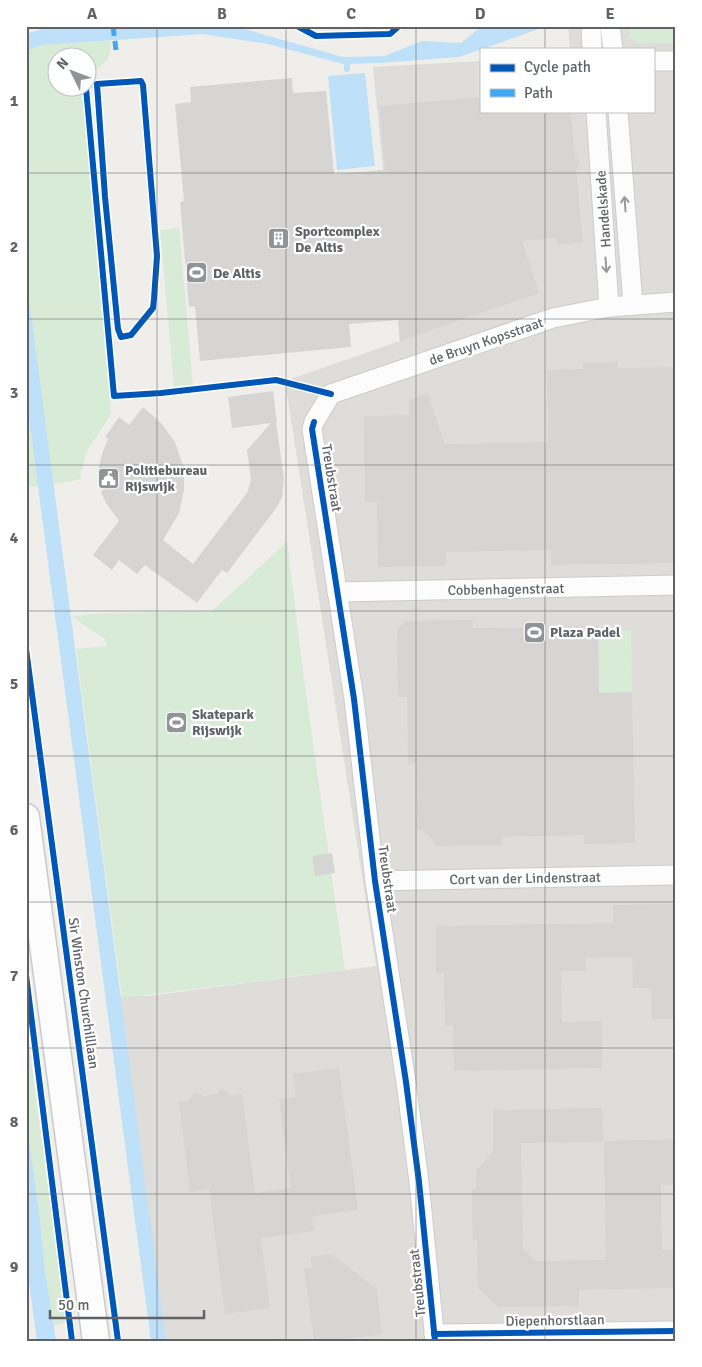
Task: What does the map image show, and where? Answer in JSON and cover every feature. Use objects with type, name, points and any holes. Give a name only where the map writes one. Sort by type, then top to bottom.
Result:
[{"type":"street","points":[[591,26],[592,48]]},
{"type":"street","points":[[610,26],[612,48]]},
{"type":"street","points":[[654,61],[676,61]]},
{"type":"street","name":"Handelskade","points":[[596,112],[609,307]]},
{"type":"street","name":"Handelskade","points":[[618,112],[633,305]]},
{"type":"street","name":"de Bruyn Kopsstraat","points":[[314,422],[331,394],[553,318],[609,307],[676,302]]},
{"type":"street","name":"Treubstraat","points":[[314,422],[312,429],[354,699],[374,881],[400,1036],[435,1337]]},
{"type":"street","name":"Cobbenhagenstraat","points":[[337,592],[676,585]]},
{"type":"street","points":[[26,817],[96,1341]]},
{"type":"street","name":"Cort van der Lindenstraat","points":[[374,881],[676,875]]},
{"type":"street","name":"Diepenhorstlaan","points":[[435,1337],[676,1331]]},
{"type":"shaded area","points":[[568,26],[676,26],[676,1341],[159,1341],[115,996],[149,996],[376,966],[285,381],[400,341],[373,67],[480,61],[480,112],[654,112],[654,48],[570,48]]},
{"type":"green space","points":[[628,26],[676,26],[676,43],[639,44],[630,37]]},
{"type":"green space","points":[[110,40],[108,58],[98,68],[98,48],[48,48],[48,98],[84,98],[111,414],[87,451],[79,480],[53,484],[26,275],[26,51],[42,45]]},
{"type":"green space","points":[[179,228],[193,385],[174,386],[160,230]]},
{"type":"green space","points":[[26,396],[38,486],[26,487]]},
{"type":"green space","points":[[287,542],[303,672],[345,970],[122,998],[76,649],[107,646],[105,639],[72,617],[89,614],[212,611]]},
{"type":"green space","points":[[631,630],[632,692],[599,693],[598,631]]},
{"type":"green space","points":[[26,1025],[66,1318],[63,1324],[53,1325],[44,1263],[26,1116]]},
{"type":"water","points":[[80,26],[234,26],[343,57],[384,56],[422,41],[461,43],[482,26],[539,26],[539,29],[480,48],[480,50],[459,57],[343,64],[268,44],[203,34],[42,45],[26,51],[26,34],[42,29]]},
{"type":"water","points":[[365,73],[375,166],[337,170],[328,76]]},
{"type":"water","points":[[26,275],[166,1341],[151,1341],[26,396]]},
{"type":"water","points":[[26,1116],[44,1263],[56,1341],[37,1341],[26,1261]]},
{"type":"building","points":[[292,78],[293,93],[326,91],[334,174],[385,170],[379,106],[480,97],[480,112],[570,112],[575,155],[580,162],[576,169],[583,242],[557,245],[556,238],[522,241],[539,293],[400,341],[398,320],[349,324],[351,347],[200,361],[195,306],[189,307],[180,202],[184,201],[175,104],[191,102],[190,87]]},
{"type":"building","points":[[618,362],[618,368],[676,367],[676,563],[551,565],[551,550],[446,552],[446,566],[378,567],[377,502],[365,502],[364,416],[409,415],[409,400],[427,393],[445,444],[548,442],[547,370],[583,369],[583,363]]},
{"type":"building","points":[[273,391],[284,478],[282,497],[277,507],[227,573],[222,570],[197,603],[145,565],[137,574],[119,560],[112,570],[93,555],[119,521],[106,503],[101,492],[110,480],[98,472],[108,439],[105,437],[119,417],[129,425],[143,407],[161,423],[175,442],[184,469],[184,490],[179,513],[163,540],[193,564],[247,493],[251,480],[247,450],[271,423],[232,428],[228,397]]},
{"type":"building","points":[[473,620],[473,628],[598,626],[599,693],[632,692],[635,843],[584,844],[584,835],[502,837],[502,845],[434,846],[434,841],[422,830],[417,830],[416,763],[408,764],[407,697],[398,697],[397,629],[406,621]]},
{"type":"building","points":[[332,853],[335,873],[315,876],[312,856]]},
{"type":"building","points":[[676,904],[676,1019],[652,1019],[651,988],[633,988],[632,957],[585,958],[586,971],[561,971],[562,1022],[602,1021],[602,1068],[454,1071],[453,1025],[445,1026],[444,973],[436,973],[436,926],[613,923],[613,905]]},
{"type":"building","points":[[339,1068],[358,1210],[312,1216],[314,1231],[261,1238],[270,1308],[225,1314],[209,1189],[190,1192],[179,1102],[188,1101],[196,1092],[204,1096],[217,1094],[222,1088],[231,1096],[242,1094],[255,1193],[291,1188],[279,1099],[296,1097],[293,1074]]},
{"type":"building","points":[[602,1108],[603,1142],[521,1143],[523,1248],[536,1261],[606,1260],[604,1141],[676,1139],[676,1185],[661,1185],[662,1250],[676,1250],[676,1288],[579,1290],[579,1306],[498,1307],[478,1288],[477,1240],[473,1241],[472,1218],[472,1189],[476,1189],[476,1171],[493,1151],[493,1110]]},
{"type":"building","points":[[331,1254],[377,1289],[382,1334],[331,1341],[314,1341],[304,1268],[312,1267],[310,1257]]},
{"type":"waterway","points":[[347,64],[347,69]]},
{"type":"marked path","points":[[113,26],[116,50]]},
{"type":"cycle path","points":[[297,26],[316,36],[390,34],[399,26]]},
{"type":"cycle path","points":[[141,81],[143,85],[157,256],[154,299],[153,308],[131,335],[121,337],[118,329],[105,197],[97,84],[141,81]]},
{"type":"cycle path","points":[[87,98],[114,396],[161,393],[276,380],[331,394]]},
{"type":"cycle path","points":[[314,422],[312,429],[354,699],[375,881],[406,1082],[419,1182],[435,1341]]},
{"type":"cycle path","name":"Sir Winston Churchilllaan","points":[[26,649],[118,1341]]},
{"type":"cycle path","points":[[26,975],[72,1341]]},
{"type":"cycle path","points":[[434,1334],[676,1331]]},
{"type":"place","name":"Sportcomplex De Altis","points":[[279,239]]},
{"type":"place","name":"De Altis","points":[[197,273]]},
{"type":"place","name":"Politiebureau Rijswijk","points":[[109,478]]},
{"type":"place","name":"Plaza Padel","points":[[534,632]]},
{"type":"place","name":"Skatepark Rijswijk","points":[[176,722]]}]
